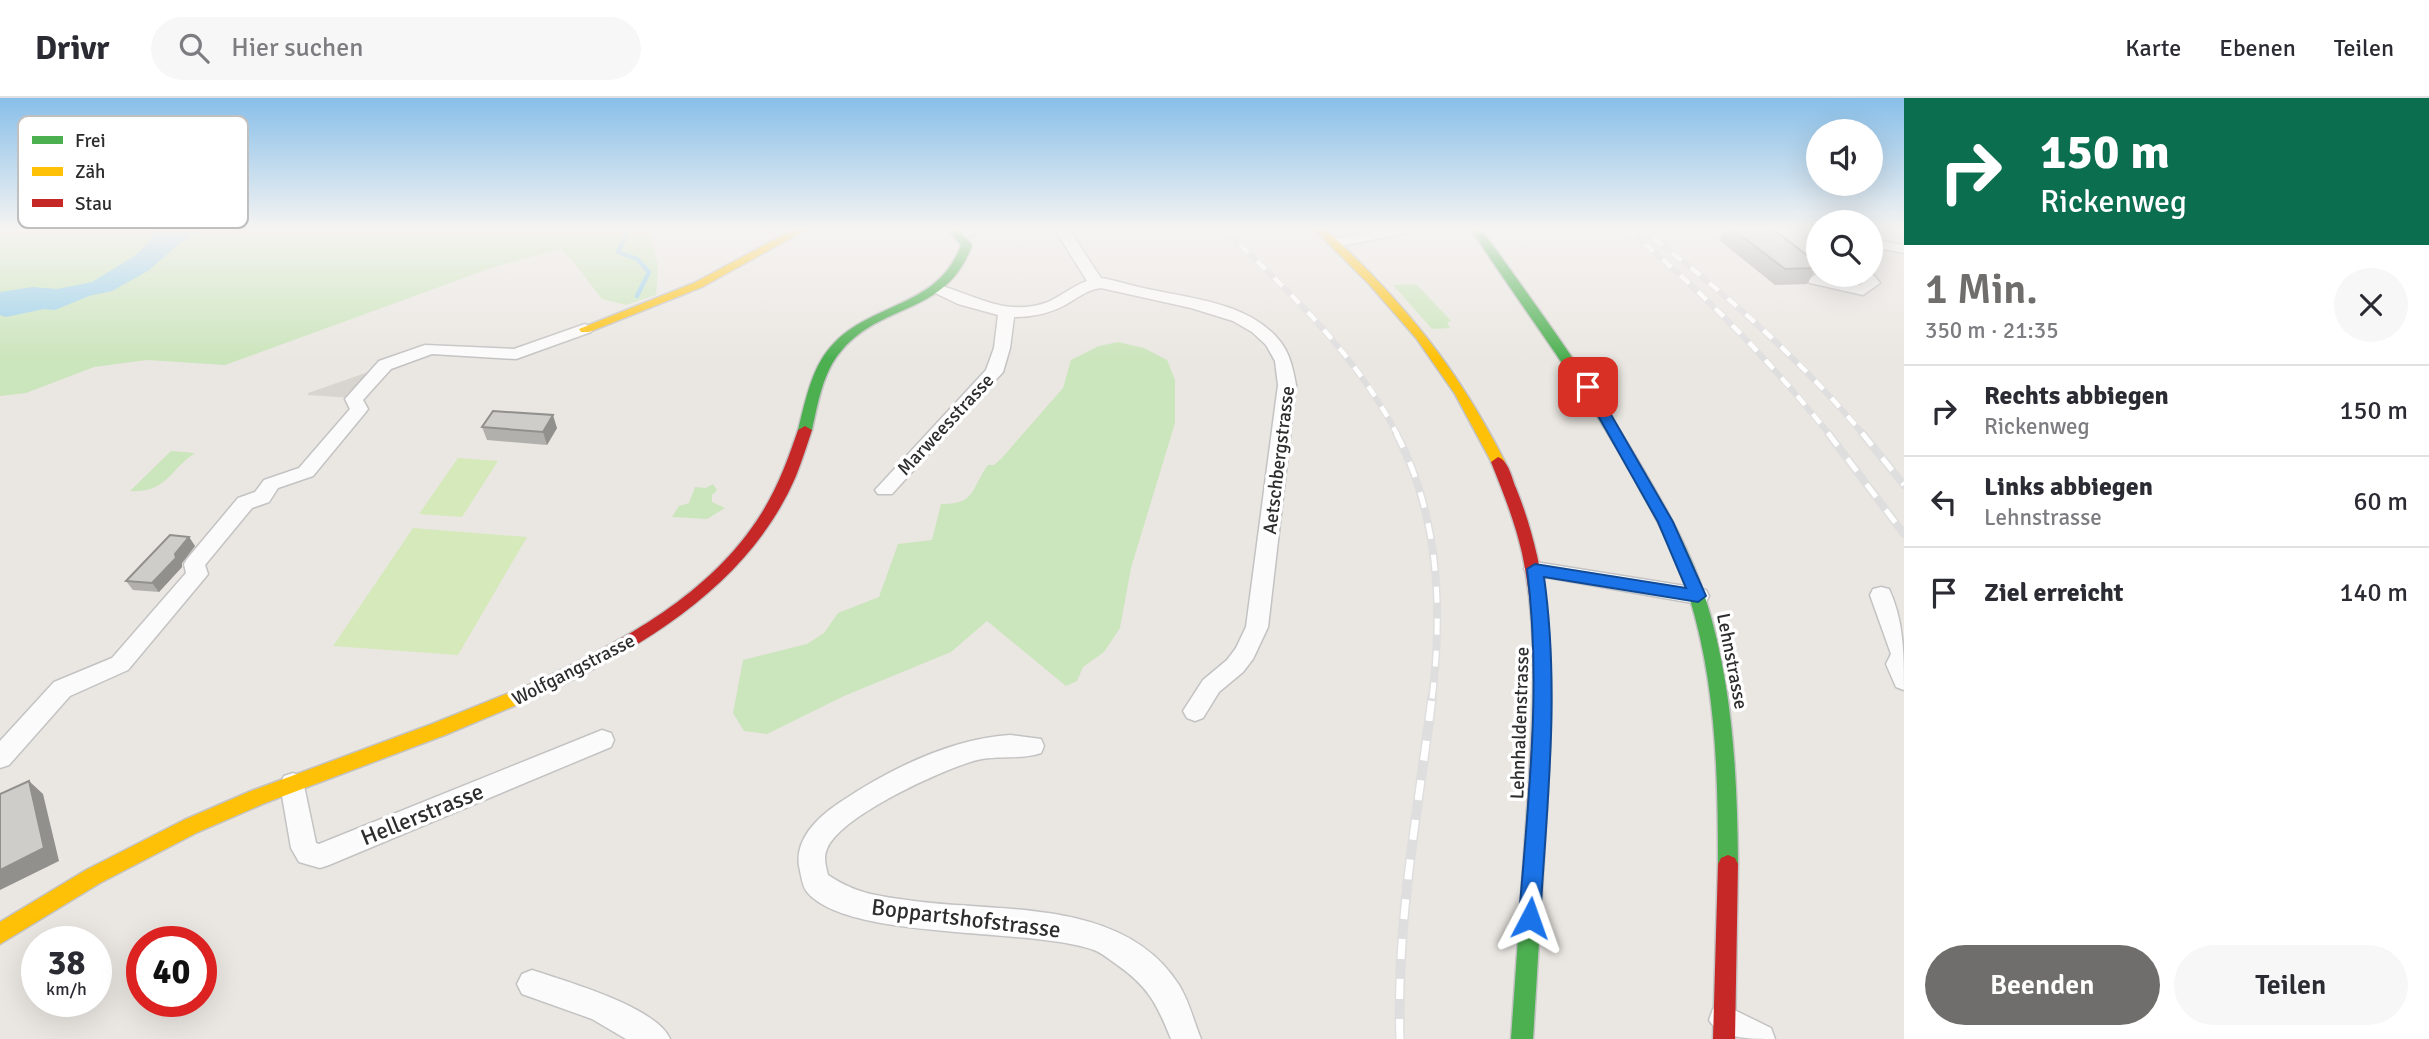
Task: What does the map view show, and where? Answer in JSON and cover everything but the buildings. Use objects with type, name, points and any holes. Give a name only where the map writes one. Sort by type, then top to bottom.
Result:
[{"type":"street","points":[[0,758],[62,689],[120,664],[197,574],[194,564],[245,503],[262,497],[271,484],[306,472],[359,409],[354,399],[384,365],[431,349],[516,355],[541,350],[698,285],[722,272]]},
{"type":"street","name":"Wolfgangstrasse","points":[[0,934],[118,862],[293,783],[439,729],[533,690],[629,642],[674,612],[715,580],[748,547],[775,510],[799,451],[822,373],[840,343],[868,322],[935,289],[953,278],[957,272]]},
{"type":"street","points":[[935,289],[979,307],[1006,313],[1047,307],[1096,283],[1089,272]]},
{"type":"street","name":"Lehnhaldenstrasse","points":[[1366,272],[1402,306],[1446,363],[1478,418],[1521,520],[1535,569],[1543,626],[1544,693],[1521,1039]]},
{"type":"street","name":"Lehnstrasse","points":[[1506,272],[1588,387],[1665,522],[1698,596],[1720,698],[1726,767],[1724,1030]]},
{"type":"street","name":"Aetschbergstrasse","points":[[1096,283],[1202,306],[1242,319],[1275,343],[1285,362],[1287,385],[1257,627],[1245,653],[1235,666],[1211,686],[1195,711]]},
{"type":"street","name":"Marweesstrasse","points":[[885,490],[994,372],[1002,348],[1006,313]]},
{"type":"street","points":[[1535,569],[1698,596]]},
{"type":"street","points":[[1881,595],[1902,654],[1897,664],[1904,681]]},
{"type":"street","name":"Hellerstrasse","points":[[293,783],[304,848],[308,854],[320,856],[602,740]]},
{"type":"street","name":"Boppartshofstrasse","points":[[1032,746],[1014,744],[973,751],[937,763],[848,810],[826,827],[814,846],[811,862],[817,883],[844,901],[880,909],[945,918],[1062,928],[1104,939],[1148,969],[1168,996],[1186,1039]]},
{"type":"street","points":[[532,984],[600,1007],[655,1039]]},
{"type":"street","points":[[1724,1030],[1760,1039]]},
{"type":"green space","points":[[0,272],[481,272],[225,365],[147,360],[94,367],[26,393],[0,396]]},
{"type":"green space","points":[[581,272],[658,272],[656,295],[626,305],[602,299]]},
{"type":"green space","points":[[1413,284],[1451,321],[1447,322],[1450,328],[1432,329],[1393,285]]},
{"type":"green space","points":[[1118,342],[1144,348],[1167,360],[1175,380],[1175,423],[1131,568],[1120,628],[1104,652],[1083,667],[1077,681],[1066,686],[987,621],[951,652],[844,696],[767,734],[744,731],[733,713],[743,660],[807,644],[824,633],[838,613],[879,597],[898,544],[932,540],[941,504],[961,502],[971,494],[988,465],[994,465],[1001,459],[1063,388],[1071,360],[1099,346]]},
{"type":"green space","points":[[171,451],[195,453],[160,485],[142,491],[130,491]]},
{"type":"green space","points":[[458,458],[498,461],[462,517],[419,514]]},
{"type":"green space","points":[[713,484],[717,490],[712,495],[712,502],[725,508],[707,519],[672,517],[679,506],[689,503],[695,487],[706,488]]},
{"type":"green space","points":[[413,528],[527,537],[458,655],[333,646]]},
{"type":"shaded area","points":[[374,370],[352,398],[308,395],[308,393]]},
{"type":"water","points":[[108,272],[146,272],[112,291],[89,296],[55,310],[44,309],[6,317],[0,315],[0,292],[33,287],[57,289],[92,282]]},
{"type":"waterway","points":[[637,296],[649,272]]},
{"type":"railway","points":[[1269,272],[1340,349],[1380,404],[1397,434]]},
{"type":"railway","points":[[1676,272],[1782,378],[1829,434]]},
{"type":"railway","points":[[1696,272],[1790,355],[1863,434]]},
{"type":"railway","points":[[1396,433],[1421,496],[1434,563],[1437,631],[1432,699]]},
{"type":"railway","points":[[1828,433],[1904,534]]},
{"type":"railway","points":[[1862,433],[1904,485]]},
{"type":"railway","points":[[1400,1039],[1401,953],[1405,910],[1432,697]]},
{"type":"traffic: fast","points":[[805,430],[821,374],[839,345],[873,321],[931,292],[954,272]]},
{"type":"traffic: fast","points":[[1506,272],[1604,415],[1643,481],[1686,566],[1706,629],[1719,695],[1726,763],[1728,864]]},
{"type":"traffic: fast","points":[[1522,1039],[1537,810]]},
{"type":"traffic: slow","points":[[585,329],[698,285],[722,272]]},
{"type":"traffic: slow","points":[[1364,272],[1421,335],[1442,364],[1462,394],[1498,462]]},
{"type":"traffic: slow","points":[[0,934],[93,876],[191,826],[258,797],[439,729],[546,685]]},
{"type":"traffic: jam","points":[[546,685],[631,642],[706,587],[739,554],[766,517],[789,476],[805,430]]},
{"type":"traffic: jam","points":[[1498,462],[1529,551],[1542,634],[1542,718],[1537,810]]},
{"type":"traffic: jam","points":[[1724,1039],[1728,864]]},
{"type":"route","points":[[1530,918],[1545,658],[1535,569],[1698,596],[1640,474],[1588,387]]}]
